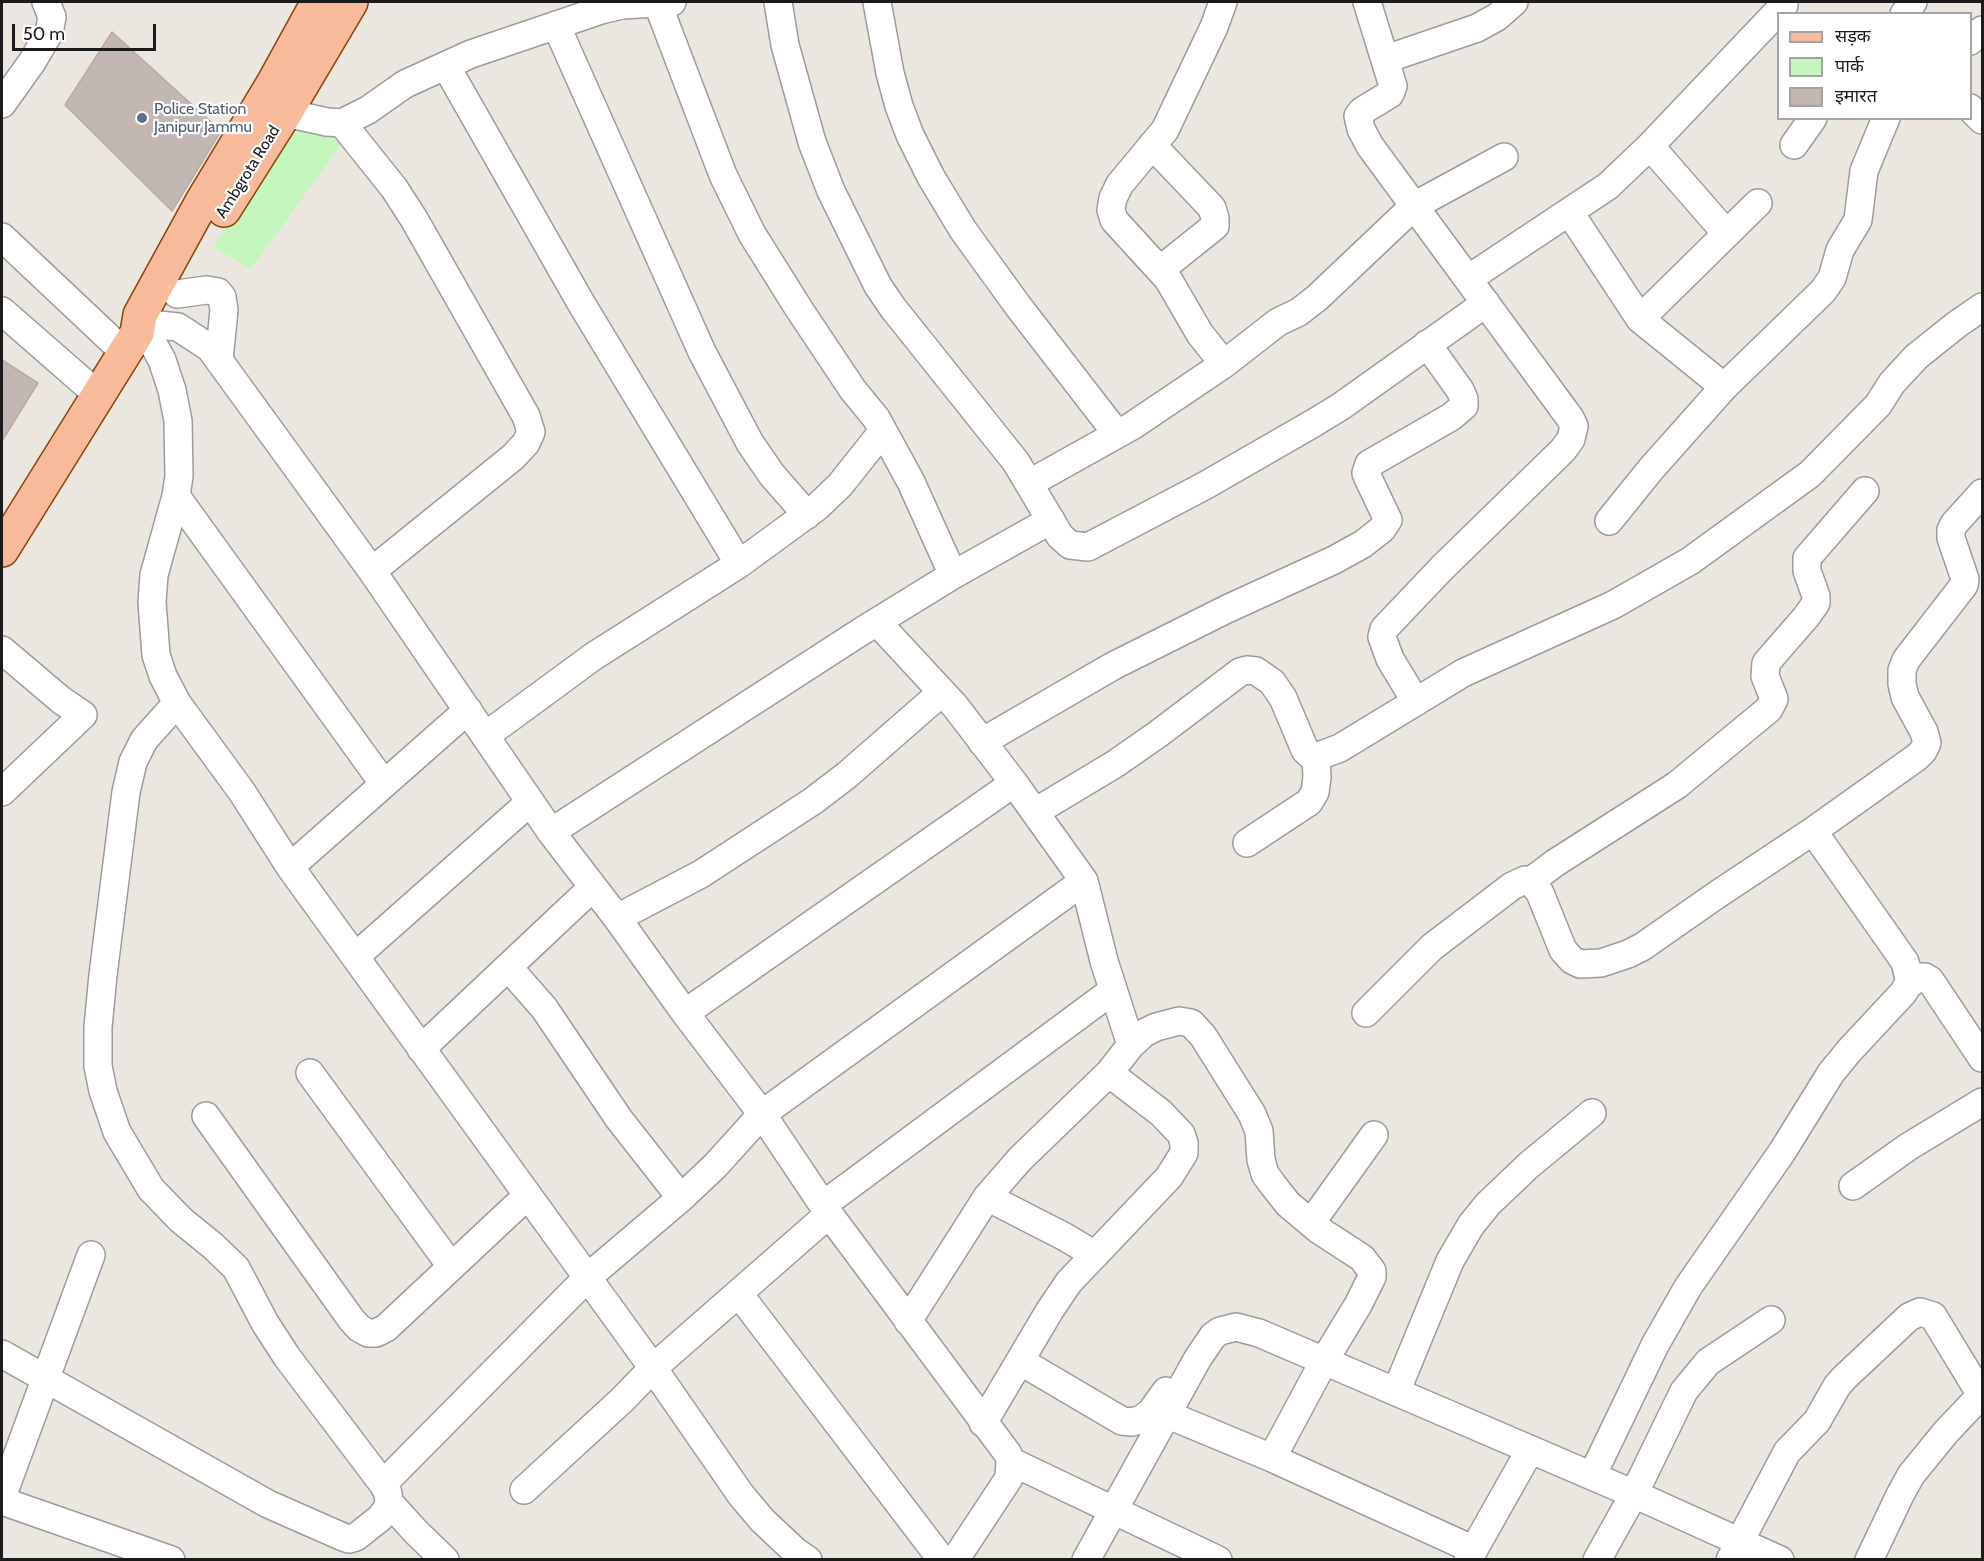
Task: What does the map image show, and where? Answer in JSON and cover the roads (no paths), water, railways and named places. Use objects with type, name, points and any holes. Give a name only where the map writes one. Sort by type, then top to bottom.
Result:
[{"type":"main road","points":[[2,550],[97,394],[141,335],[140,315],[203,200],[274,82],[318,2]]},
{"type":"main road","name":"Ambgrota Road","points":[[141,335],[177,294],[219,217],[284,115],[351,2]]},
{"type":"street","points":[[2,104],[32,62],[49,33],[52,17],[46,2]]},
{"type":"street","points":[[284,115],[342,123],[368,110],[405,84],[471,54],[622,4],[668,2],[723,175],[752,234],[853,390],[876,418],[911,482],[953,576]]},
{"type":"street","points":[[778,2],[785,45],[812,142],[831,191],[878,286],[893,308],[1017,462],[1060,536],[1070,545],[1088,547],[1206,485],[1312,424],[1340,407],[1486,303]]},
{"type":"street","points":[[877,2],[890,73],[899,106],[910,135],[931,177],[970,240],[1117,434]]},
{"type":"street","points":[[1223,2],[1214,27],[1164,130],[1120,184],[1113,198],[1111,210],[1114,220],[1168,279],[1200,334],[1224,364]]},
{"type":"street","points":[[1367,2],[1393,86],[1390,94],[1362,111],[1358,116],[1370,146],[1574,426],[1574,433],[1563,450],[1442,568],[1384,629],[1382,637],[1388,653],[1416,702]]},
{"type":"street","points":[[1386,59],[1477,28],[1497,17],[1514,2]]},
{"type":"street","points":[[1468,279],[1608,186],[1777,19]]},
{"type":"street","points":[[556,25],[702,352],[750,442],[772,475],[807,514]]},
{"type":"street","points":[[446,66],[581,303],[739,564]]},
{"type":"street","points":[[1972,109],[1983,120]]},
{"type":"street","points":[[1794,145],[1812,120]]},
{"type":"street","points":[[1609,521],[1651,469],[1724,387],[1823,291],[1832,278],[1840,250],[1858,220],[1864,171],[1885,120]]},
{"type":"street","points":[[342,123],[394,188],[414,219],[526,416],[531,432],[526,443],[513,457],[372,571]]},
{"type":"street","points":[[1152,145],[1212,208],[1215,218],[1215,225],[1160,270]]},
{"type":"street","points":[[1650,146],[1726,233]]},
{"type":"street","points":[[1030,483],[1117,434],[1224,364],[1269,329],[1288,316],[1299,312],[1318,297],[1414,206],[1504,157]]},
{"type":"street","points":[[1640,319],[1758,202]]},
{"type":"street","points":[[1570,213],[1640,319],[1724,387]]},
{"type":"street","points":[[2,237],[141,335],[162,360],[175,404],[180,442],[179,476],[176,496],[154,575],[152,602],[156,655],[163,676],[177,703],[242,792],[290,867],[588,1277],[741,1495],[762,1520],[808,1560]]},
{"type":"street","points":[[177,294],[207,290],[218,292],[222,297],[224,320],[219,360]]},
{"type":"street","points":[[1035,812],[1115,764],[1226,681],[1247,670],[1256,671],[1272,682],[1283,698],[1305,750],[1316,757],[1340,748],[1463,674],[1613,605],[1707,549],[1810,474],[1878,405],[1892,383],[1916,357],[1983,307]]},
{"type":"street","points":[[2,311],[97,394]]},
{"type":"street","points":[[141,335],[178,327],[210,348],[372,571],[551,832],[762,1114],[826,1210],[1008,1454],[1009,1478],[955,1560]]},
{"type":"street","points":[[982,742],[1113,666],[1227,609],[1334,560],[1363,544],[1382,529],[1388,520],[1366,473],[1369,464],[1451,417],[1464,406],[1460,390],[1426,344]]},
{"type":"street","points":[[485,736],[594,656],[739,564],[807,514],[840,485],[883,431]]},
{"type":"street","points":[[1366,1013],[1432,947],[1456,928],[1520,881],[1531,881],[1555,862],[1677,785],[1761,718],[1774,699],[1766,682],[1764,670],[1766,663],[1816,603],[1816,596],[1807,571],[1807,558],[1865,491]]},
{"type":"street","points":[[1531,881],[1540,893],[1563,950],[1572,960],[1580,964],[1601,963],[1641,948],[1908,764],[1923,751],[1927,743],[1924,732],[1905,697],[1902,670],[1906,660],[1964,585],[1965,579],[1951,538],[1952,530],[1954,524],[1983,493]]},
{"type":"street","points":[[176,496],[384,784]]},
{"type":"street","points":[[551,832],[877,622],[1051,520]]},
{"type":"street","points":[[877,622],[942,692],[982,742],[1084,881],[1112,991],[1131,1045]]},
{"type":"street","points":[[2,651],[61,700],[84,715],[2,792]]},
{"type":"street","points":[[617,918],[701,874],[813,801],[847,775],[942,692]]},
{"type":"street","points":[[177,703],[144,740],[133,762],[126,792],[98,1027],[99,1066],[103,1091],[117,1132],[151,1189],[181,1220],[236,1268],[265,1323],[287,1357],[414,1531],[445,1560]]},
{"type":"street","points":[[290,867],[468,710]]},
{"type":"street","points":[[1246,843],[1309,802],[1315,792],[1316,757]]},
{"type":"street","points":[[685,1013],[1014,783]]},
{"type":"street","points":[[356,956],[530,802]]},
{"type":"street","points":[[1813,831],[1905,962],[1908,985]]},
{"type":"street","points":[[2,1354],[268,1504],[349,1539],[362,1533],[380,1518],[387,1509],[386,1493],[588,1277],[681,1198],[734,1146],[762,1114],[1084,881]]},
{"type":"street","points":[[421,1049],[593,887]]},
{"type":"street","points":[[508,967],[544,1008],[619,1119],[681,1198]]},
{"type":"street","points":[[1592,1476],[1655,1345],[1688,1287],[1782,1152],[1831,1073],[1908,985],[1919,977],[1930,980],[1973,1024],[1983,1058]]},
{"type":"street","points":[[524,1490],[622,1400],[653,1368],[739,1294],[826,1210],[1112,991]]},
{"type":"street","points":[[908,1321],[987,1197],[1020,1159],[1109,1073],[1131,1045],[1144,1033],[1179,1021],[1191,1023],[1203,1036],[1252,1114],[1259,1131],[1261,1160],[1265,1174],[1288,1204],[1362,1258],[1370,1265],[1372,1271],[1372,1277],[1358,1305],[1324,1361],[1272,1458]]},
{"type":"street","points":[[310,1073],[451,1266]]},
{"type":"street","points":[[983,1423],[1069,1282],[1169,1177],[1184,1153],[1181,1134],[1161,1113],[1109,1073]]},
{"type":"street","points":[[1853,1186],[1908,1147],[1983,1102]]},
{"type":"street","points":[[1396,1392],[1450,1261],[1471,1225],[1488,1204],[1529,1165],[1592,1113]]},
{"type":"street","points":[[206,1116],[359,1328],[368,1333],[376,1333],[386,1328],[528,1195]]},
{"type":"street","points":[[1311,1223],[1374,1135]]},
{"type":"street","points":[[987,1197],[1095,1255]]},
{"type":"street","points":[[91,1256],[2,1499],[171,1560]]},
{"type":"street","points":[[739,1294],[942,1560]]},
{"type":"street","points":[[1735,1551],[1787,1452],[1817,1421],[1837,1386],[1909,1317],[1920,1312],[1933,1316],[1982,1395],[1946,1432],[1911,1475],[1869,1560]]},
{"type":"street","points":[[1020,1361],[1113,1418],[1132,1422],[1142,1419],[1151,1412],[1164,1394],[1206,1316]]},
{"type":"street","points":[[1597,1560],[1634,1494],[1684,1391],[1695,1376],[1715,1357],[1771,1320]]},
{"type":"street","points":[[1086,1560],[1166,1414],[1213,1336],[1227,1328],[1236,1327],[1253,1331],[1634,1494],[1735,1551],[1780,1560]]},
{"type":"street","points":[[1166,1414],[1272,1458],[1471,1555],[1530,1450]]},
{"type":"street","points":[[1010,1461],[1211,1558]]},
{"type":"place","name":"Police Station Janipur Jammu","points":[[142,118]]}]
